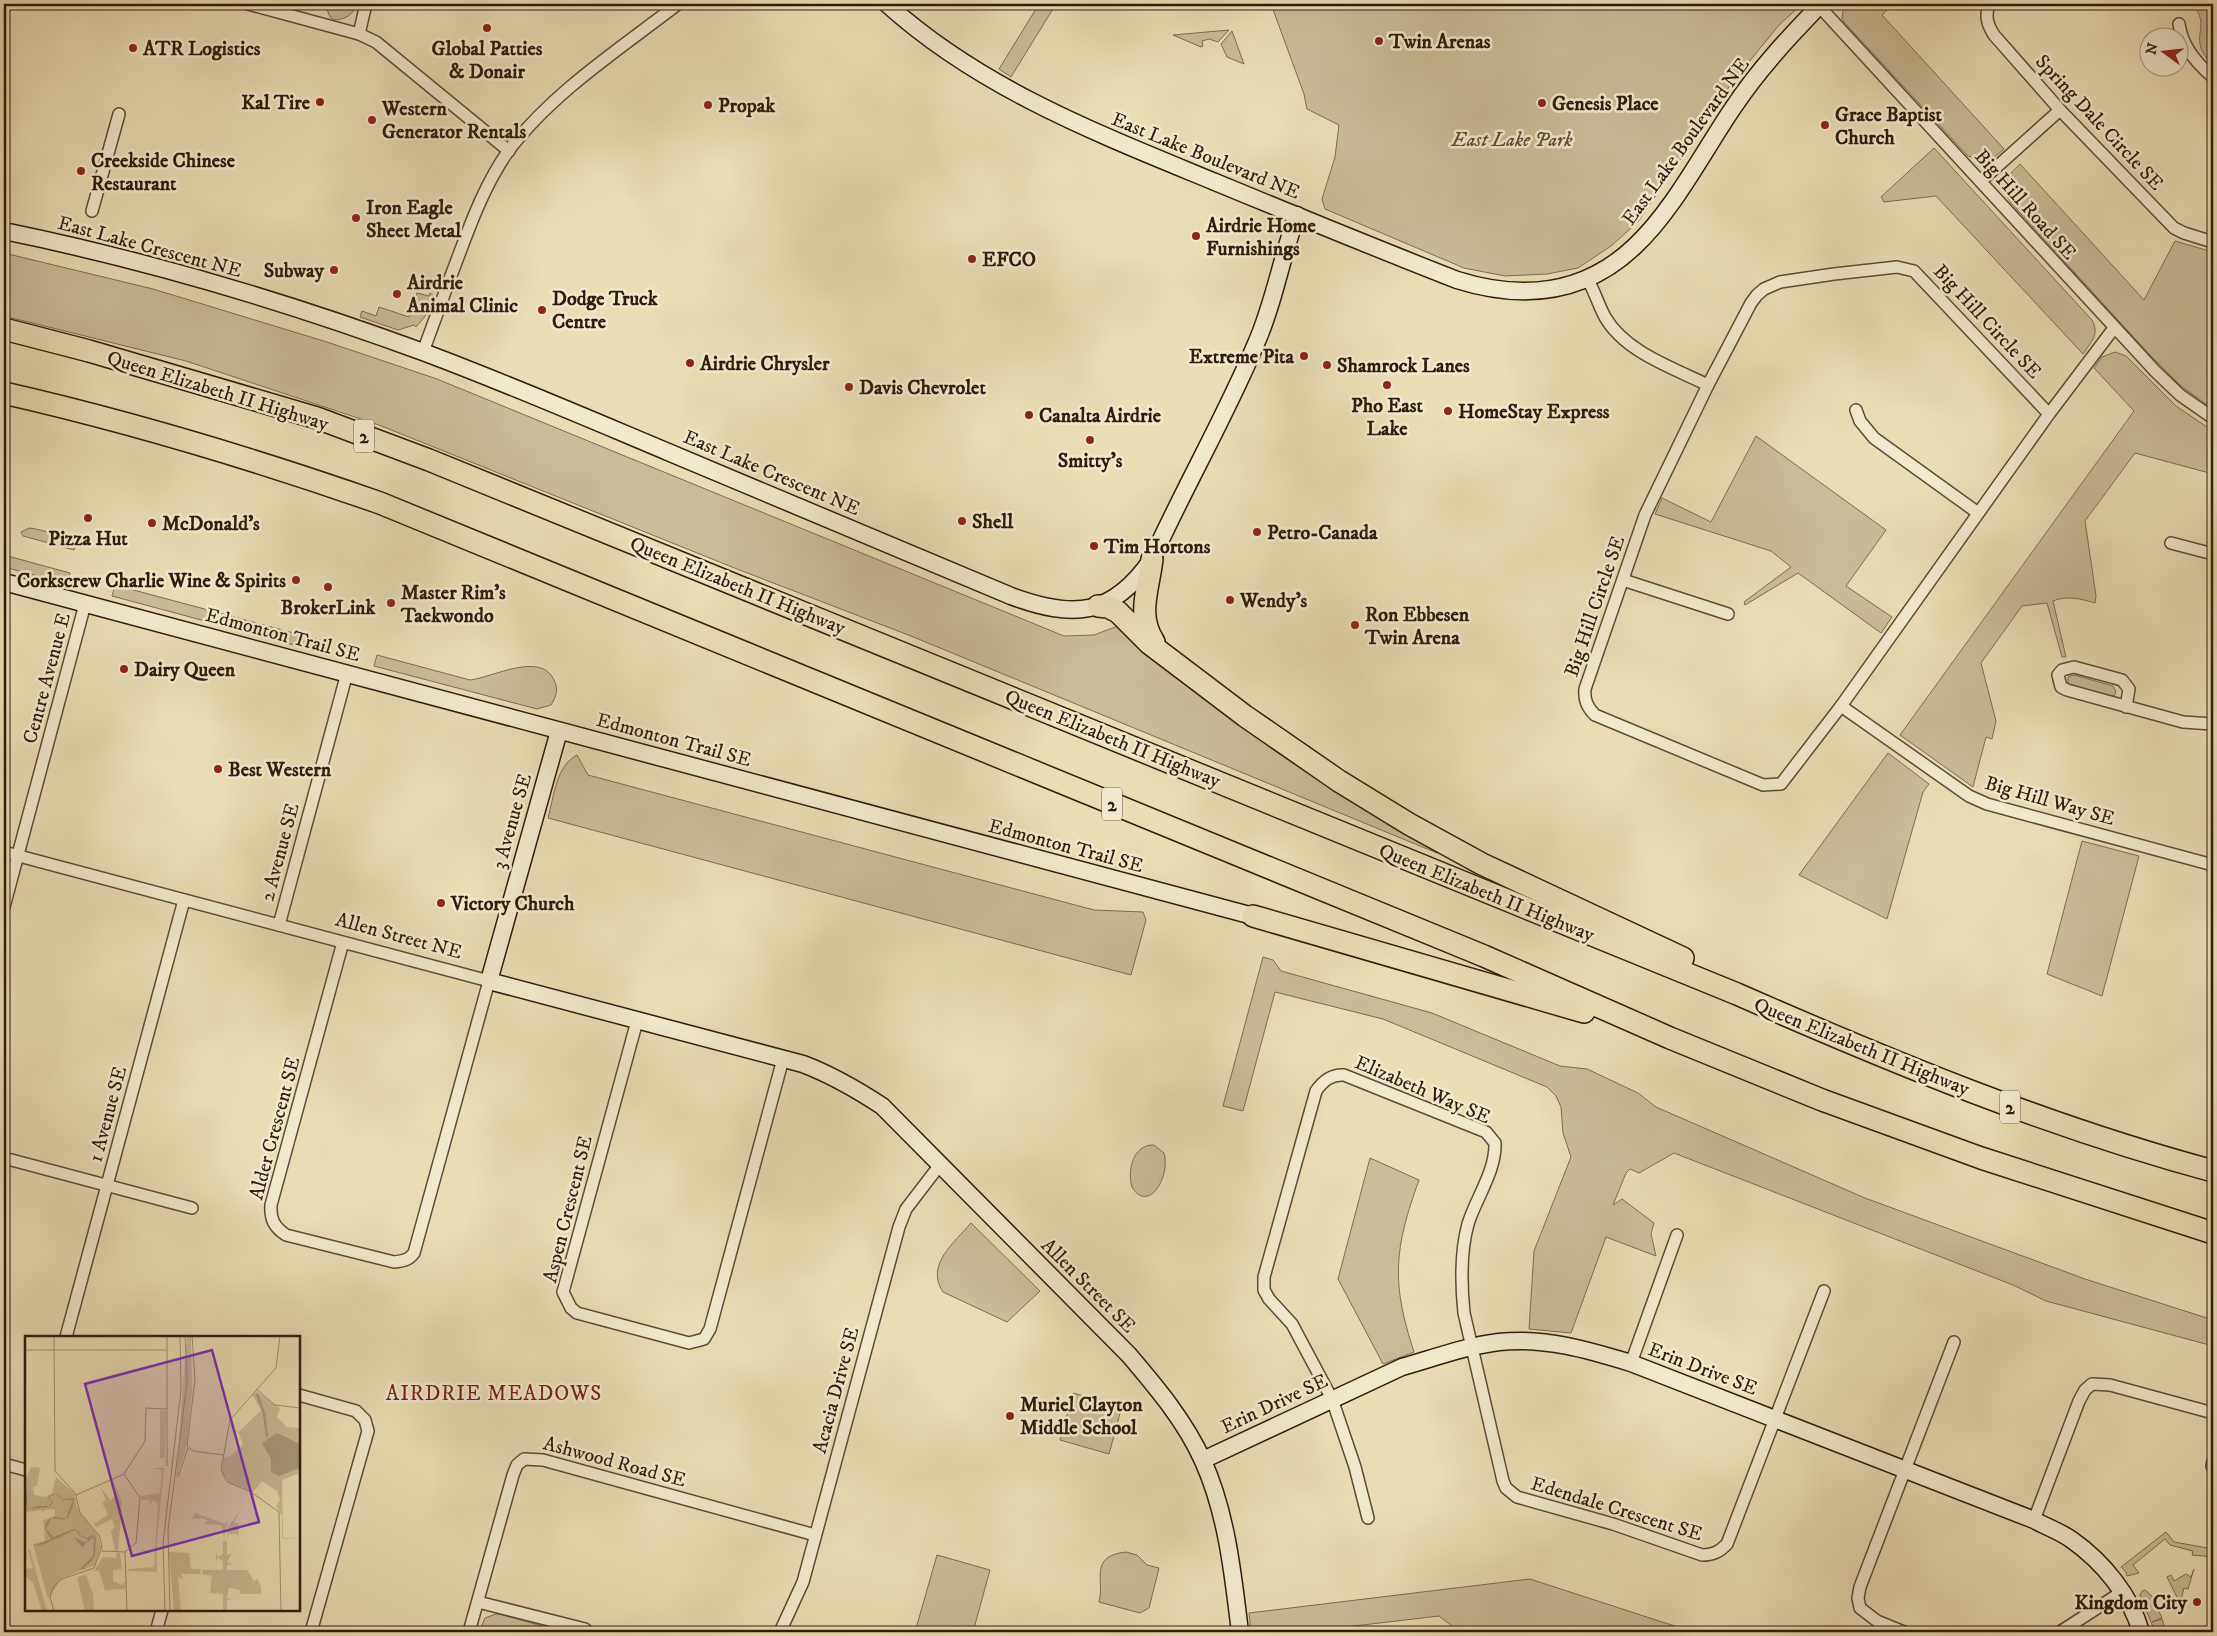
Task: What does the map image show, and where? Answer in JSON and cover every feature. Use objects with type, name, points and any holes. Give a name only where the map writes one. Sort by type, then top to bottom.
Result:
[{"type":"highway","name":"Queen Elizabeth II Highway","points":[[4,329],[89,351],[317,418],[429,460],[1737,994],[1868,1051],[2020,1110],[2213,1171]]},
{"type":"highway","name":"2","points":[[4,394],[75,409],[145,429],[304,477],[380,503],[1484,956],[1670,1038],[1822,1100],[1981,1158],[2213,1233]]},
{"type":"highway","points":[[1152,559],[1144,606],[1145,625],[1155,644],[1174,664]]},
{"type":"highway","points":[[1098,606],[1108,607],[1118,612],[1150,644],[1174,664],[1295,751],[1409,824],[1482,864],[1678,955],[1737,994]]},
{"type":"highway","points":[[1253,916],[1670,1038]]},
{"type":"street","points":[[248,4],[359,34],[376,42],[509,151]]},
{"type":"street","points":[[359,34],[366,4]]},
{"type":"street","points":[[423,352],[476,211],[492,178],[509,151],[530,126],[578,81],[678,4]]},
{"type":"street","name":"East Lake Boulevard NE","points":[[888,4],[948,52],[1047,110],[1092,132],[1456,280],[1501,291],[1521,292],[1547,290],[1588,278],[1618,261],[1635,246],[1652,226],[1754,79],[1820,5]]},
{"type":"street","name":"Spring Dale Circle SE","points":[[1989,4],[1986,14],[1988,25],[1994,35],[2060,110],[2174,228],[2184,234],[2213,242]]},
{"type":"street","name":"Big Hill Road SE","points":[[1820,5],[2114,328],[2180,395],[2213,418]]},
{"type":"street","points":[[2179,24],[2181,37],[2191,54],[2202,68],[2213,77]]},
{"type":"street","points":[[1981,181],[2060,110]]},
{"type":"street","points":[[92,211],[120,114]]},
{"type":"street","name":"East Lake Crescent NE","points":[[4,231],[89,250],[215,284],[330,320],[423,352],[1034,605],[1069,611],[1098,606],[1130,586],[1152,559],[1255,346],[1280,275],[1297,216]]},
{"type":"street","name":"Big Hill Circle SE","points":[[2049,414],[1923,278],[1914,271],[1898,267],[1780,282],[1764,288],[1751,303],[1708,385],[1645,515],[1585,689],[1586,703],[1595,715],[1769,786],[1782,784],[2049,414],[2114,328]]},
{"type":"street","points":[[1588,278],[1606,317],[1629,343],[1708,385]]},
{"type":"street","points":[[1856,410],[1860,421],[1874,438],[1978,513]]},
{"type":"street","points":[[2171,543],[2213,554]]},
{"type":"street","points":[[1623,580],[1728,614]]},
{"type":"street","name":"Edmonton Trail SE","points":[[4,582],[1253,916]]},
{"type":"street","name":"Centre Avenue E","points":[[4,908],[85,604]]},
{"type":"street","points":[[2126,707],[2129,689],[2122,680],[2074,667],[2067,667],[2058,675],[2061,687],[2067,690],[2126,707],[2182,722],[2213,724]]},
{"type":"street","name":"2 Avenue SE","points":[[278,925],[347,673]]},
{"type":"street","name":"Big Hill Way SE","points":[[1840,706],[1952,785],[1978,800],[2213,865]]},
{"type":"street","name":"3 Avenue SE","points":[[489,981],[559,731]]},
{"type":"street","name":"Allen Street NE","points":[[4,852],[783,1059]]},
{"type":"street","name":"1 Avenue SE","points":[[66,1336],[184,900]]},
{"type":"street","name":"Alder Crescent SE","points":[[342,942],[271,1205],[273,1223],[277,1229],[286,1235],[394,1262],[407,1260],[414,1253],[489,981]]},
{"type":"street","name":"Aspen Crescent SE","points":[[637,1021],[563,1292],[571,1308],[577,1313],[689,1343],[704,1339],[710,1329],[783,1059]]},
{"type":"street","name":"Allen Street SE","points":[[783,1059],[826,1072],[853,1086],[882,1106],[906,1128],[939,1166],[1129,1355],[1159,1390],[1182,1423],[1203,1460],[1217,1497],[1240,1632]]},
{"type":"street","name":"Elizabeth Way SE","points":[[1332,1399],[1292,1324],[1268,1299],[1263,1283],[1316,1091],[1322,1083],[1336,1074],[1486,1132],[1495,1143],[1493,1159],[1468,1224],[1461,1272],[1464,1314],[1472,1347]]},
{"type":"street","points":[[4,1158],[192,1208]]},
{"type":"street","name":"Acacia Drive SE","points":[[780,1632],[801,1588],[899,1227],[906,1209],[939,1166]]},
{"type":"street","points":[[1631,1363],[1677,1235]]},
{"type":"street","name":"Edendale Crescent SE","points":[[1472,1347],[1503,1481],[1510,1492],[1524,1500],[1613,1524],[1702,1555],[1710,1555],[1718,1552],[1727,1544],[1824,1291]]},
{"type":"street","name":"Erin Drive SE","points":[[1203,1460],[1402,1367],[1472,1347],[1499,1342],[1546,1342],[1587,1350],[1631,1363],[2034,1520],[2071,1540],[2097,1562],[2122,1592],[2141,1632]]},
{"type":"street","points":[[1904,1632],[1869,1616],[1860,1608],[1858,1598],[1860,1587],[1954,1342]]},
{"type":"street","points":[[2034,1520],[2080,1400],[2085,1390],[2092,1384],[2110,1385],[2213,1413]]},
{"type":"street","points":[[300,1395],[356,1411],[365,1420],[368,1431],[311,1632]]},
{"type":"street","points":[[1332,1399],[1355,1467],[1368,1518]]},
{"type":"street","name":"Ashwood Road SE","points":[[469,1632],[513,1475],[517,1465],[524,1459],[544,1460],[815,1535]]},
{"type":"street","points":[[4,1464],[25,1470]]},
{"type":"street","points":[[2060,1632],[2122,1592]]},
{"type":"street","points":[[478,1602],[585,1629],[588,1632]]},
{"type":"street","points":[[156,1632],[162,1611]]},
{"type":"green space","points":[[313,4],[358,4],[349,16],[334,20],[330,17],[326,7]]},
{"type":"green space","points":[[1039,4],[1056,4],[1011,77],[999,69]]},
{"type":"green space","name":"East Lake Park","points":[[1271,4],[1802,4],[1779,25],[1731,84],[1638,222],[1611,246],[1578,268],[1547,274],[1505,276],[1464,268],[1325,209],[1322,199],[1335,157],[1339,125],[1307,109],[1304,94]]},
{"type":"green space","points":[[1844,4],[1893,4],[1882,15],[2004,149],[1987,160],[1968,156],[1844,22],[1842,18]]},
{"type":"green space","points":[[2191,4],[2213,4],[2213,65],[2205,56],[2201,47],[2200,19],[2198,12]]},
{"type":"green space","points":[[1229,30],[1218,42],[1209,39],[1202,41],[1203,46],[1201,47],[1173,35]]},
{"type":"green space","points":[[1232,31],[1244,64],[1227,57],[1221,44]]},
{"type":"green space","points":[[1934,148],[2092,320],[2095,334],[2083,354],[1936,196],[1884,202],[1881,197]]},
{"type":"green space","points":[[2020,164],[2144,300],[2175,241],[2213,252],[2213,409],[2181,386],[2150,355],[2011,203],[2007,197],[2006,182],[2011,173]]},
{"type":"green space","points":[[4,253],[153,289],[327,342],[437,379],[1064,636],[1094,635],[1118,626],[1305,769],[1437,853],[911,636],[737,569],[379,425],[186,361],[4,316]]},
{"type":"green space","points":[[417,293],[429,296],[430,293],[434,296],[426,315],[416,327],[414,325],[398,330],[360,317],[362,311],[376,316],[379,307],[409,317]]},
{"type":"green space","points":[[2115,352],[2126,356],[2176,406],[2213,431],[2213,474],[2135,453],[2085,521],[2096,596],[2095,603],[2069,598],[2053,601],[2066,657],[2062,657],[2047,603],[2022,606],[1981,663],[1996,721],[1992,739],[1986,737],[1973,787],[1900,735],[2134,411],[2094,368],[2102,357]]},
{"type":"green space","points":[[1756,436],[1886,530],[1846,586],[1892,617],[1881,633],[1798,573],[1745,605],[1744,602],[1791,567],[1771,551],[1655,514],[1662,498],[1711,522]]},
{"type":"green space","points":[[29,528],[60,537],[71,543],[75,547],[74,550],[23,536],[21,532]]},
{"type":"green space","points":[[4,555],[70,573],[67,584],[4,567]]},
{"type":"green space","points":[[115,585],[331,643],[328,654],[112,596]]},
{"type":"green space","points":[[377,655],[470,680],[516,668],[539,667],[548,672],[554,680],[556,693],[551,705],[537,709],[374,666]]},
{"type":"green space","points":[[2074,675],[2113,686],[2116,692],[2114,696],[2111,696],[2070,685],[2068,677]]},
{"type":"green space","points":[[1888,753],[1929,784],[1923,792],[1887,919],[1799,875]]},
{"type":"green space","points":[[577,755],[588,775],[1094,910],[1143,912],[1146,920],[1131,975],[548,818],[560,774],[564,766]]},
{"type":"green space","points":[[2082,841],[2139,856],[2102,996],[2047,974]]},
{"type":"green space","points":[[1263,957],[1273,960],[1281,971],[1432,1013],[1560,1066],[1587,1069],[1638,1093],[1656,1107],[1865,1198],[2085,1279],[2213,1320],[2213,1346],[2046,1301],[2013,1285],[1674,1153],[1639,1173],[1630,1169],[1626,1173],[1613,1205],[1622,1199],[1654,1223],[1651,1234],[1656,1256],[1606,1237],[1571,1333],[1529,1329],[1534,1251],[1571,1157],[1563,1133],[1561,1107],[1556,1096],[1547,1087],[1383,1019],[1275,992],[1243,1111],[1223,1106]]},
{"type":"green space","points":[[1154,1145],[1164,1153],[1164,1172],[1157,1189],[1145,1196],[1138,1194],[1132,1187],[1131,1166],[1136,1154],[1141,1149]]},
{"type":"green space","points":[[1370,1158],[1419,1180],[1404,1226],[1398,1266],[1402,1305],[1414,1352],[1383,1364],[1338,1279]]},
{"type":"green space","points":[[971,1223],[1040,1291],[1007,1322],[943,1292],[938,1282],[939,1264],[944,1255]]},
{"type":"green space","points":[[1073,1393],[1122,1406],[1109,1454],[1060,1440]]},
{"type":"green space","points":[[2166,1532],[2174,1542],[2213,1549],[2213,1557],[2192,1555],[2193,1551],[2170,1545],[2165,1539],[2133,1565],[2139,1573],[2127,1576],[2121,1567]]},
{"type":"green space","points":[[1126,1552],[1137,1555],[1147,1565],[1159,1568],[1149,1608],[1140,1613],[1099,1602],[1102,1564],[1114,1554]]},
{"type":"green space","points":[[937,1555],[990,1570],[973,1632],[915,1632]]},
{"type":"green space","points":[[2194,1569],[2188,1589],[2184,1588],[2177,1615],[2172,1602],[2178,1599],[2167,1577],[2171,1575],[2174,1581],[2186,1574],[2191,1577]]},
{"type":"green space","points":[[1530,1579],[1693,1632],[1460,1632],[1439,1616],[1303,1632],[1251,1632],[1249,1613]]},
{"type":"green space","points":[[2145,1590],[2152,1596],[2162,1618],[2152,1622],[2162,1619],[2166,1632],[2155,1632],[2140,1595]]},
{"type":"green space","points":[[496,1614],[564,1632],[479,1632],[485,1618]]},
{"type":"place","name":"Global Patties & Donair","points":[[487,28]]},
{"type":"place","name":"Twin Arenas","points":[[1379,41]]},
{"type":"place","name":"ATR Logistics","points":[[133,48]]},
{"type":"place","name":"Kal Tire","points":[[320,102]]},
{"type":"place","name":"Genesis Place","points":[[1542,103]]},
{"type":"place","name":"Propak","points":[[708,105]]},
{"type":"place","name":"Western Generator Rentals","points":[[372,120]]},
{"type":"place","name":"Grace Baptist Church","points":[[1825,125]]},
{"type":"place","name":"Creekside Chinese Restaurant","points":[[81,171]]},
{"type":"place","name":"Iron Eagle Sheet Metal","points":[[356,218]]},
{"type":"place","name":"Airdrie Home Furnishings","points":[[1196,236]]},
{"type":"place","name":"EFCO","points":[[972,259]]},
{"type":"place","name":"Subway","points":[[334,270]]},
{"type":"place","name":"Airdrie Animal Clinic","points":[[397,294]]},
{"type":"place","name":"Dodge Truck Centre","points":[[542,310]]},
{"type":"place","name":"Extreme Pita","points":[[1304,356]]},
{"type":"place","name":"Airdrie Chrysler","points":[[690,363]]},
{"type":"place","name":"Shamrock Lanes","points":[[1327,365]]},
{"type":"place","name":"Pho East Lake","points":[[1387,385]]},
{"type":"place","name":"Davis Chevrolet","points":[[849,387]]},
{"type":"place","name":"HomeStay Express","points":[[1448,411]]},
{"type":"place","name":"Canalta Airdrie","points":[[1029,415]]},
{"type":"place","name":"Smitty's","points":[[1090,440]]},
{"type":"place","name":"Pizza Hut","points":[[88,518]]},
{"type":"place","name":"Shell","points":[[962,521]]},
{"type":"place","name":"McDonald's","points":[[152,523]]},
{"type":"place","name":"Petro-Canada","points":[[1257,532]]},
{"type":"place","name":"Tim Hortons","points":[[1094,546]]},
{"type":"place","name":"Corkscrew Charlie Wine & Spirits","points":[[296,580]]},
{"type":"place","name":"BrokerLink","points":[[328,587]]},
{"type":"place","name":"Wendy's","points":[[1230,600]]},
{"type":"place","name":"Master Rim's Taekwondo","points":[[391,603]]},
{"type":"place","name":"Ron Ebbesen Twin Arena","points":[[1355,625]]},
{"type":"place","name":"Dairy Queen","points":[[124,669]]},
{"type":"place","name":"Best Western","points":[[218,769]]},
{"type":"place","name":"Victory Church","points":[[441,903]]},
{"type":"place","name":"Muriel Clayton Middle School","points":[[1010,1416]]},
{"type":"place","name":"Kingdom City","points":[[2197,1602]]},
{"type":"district","name":"AIRDRIE MEADOWS","points":[[494,1393]]}]
